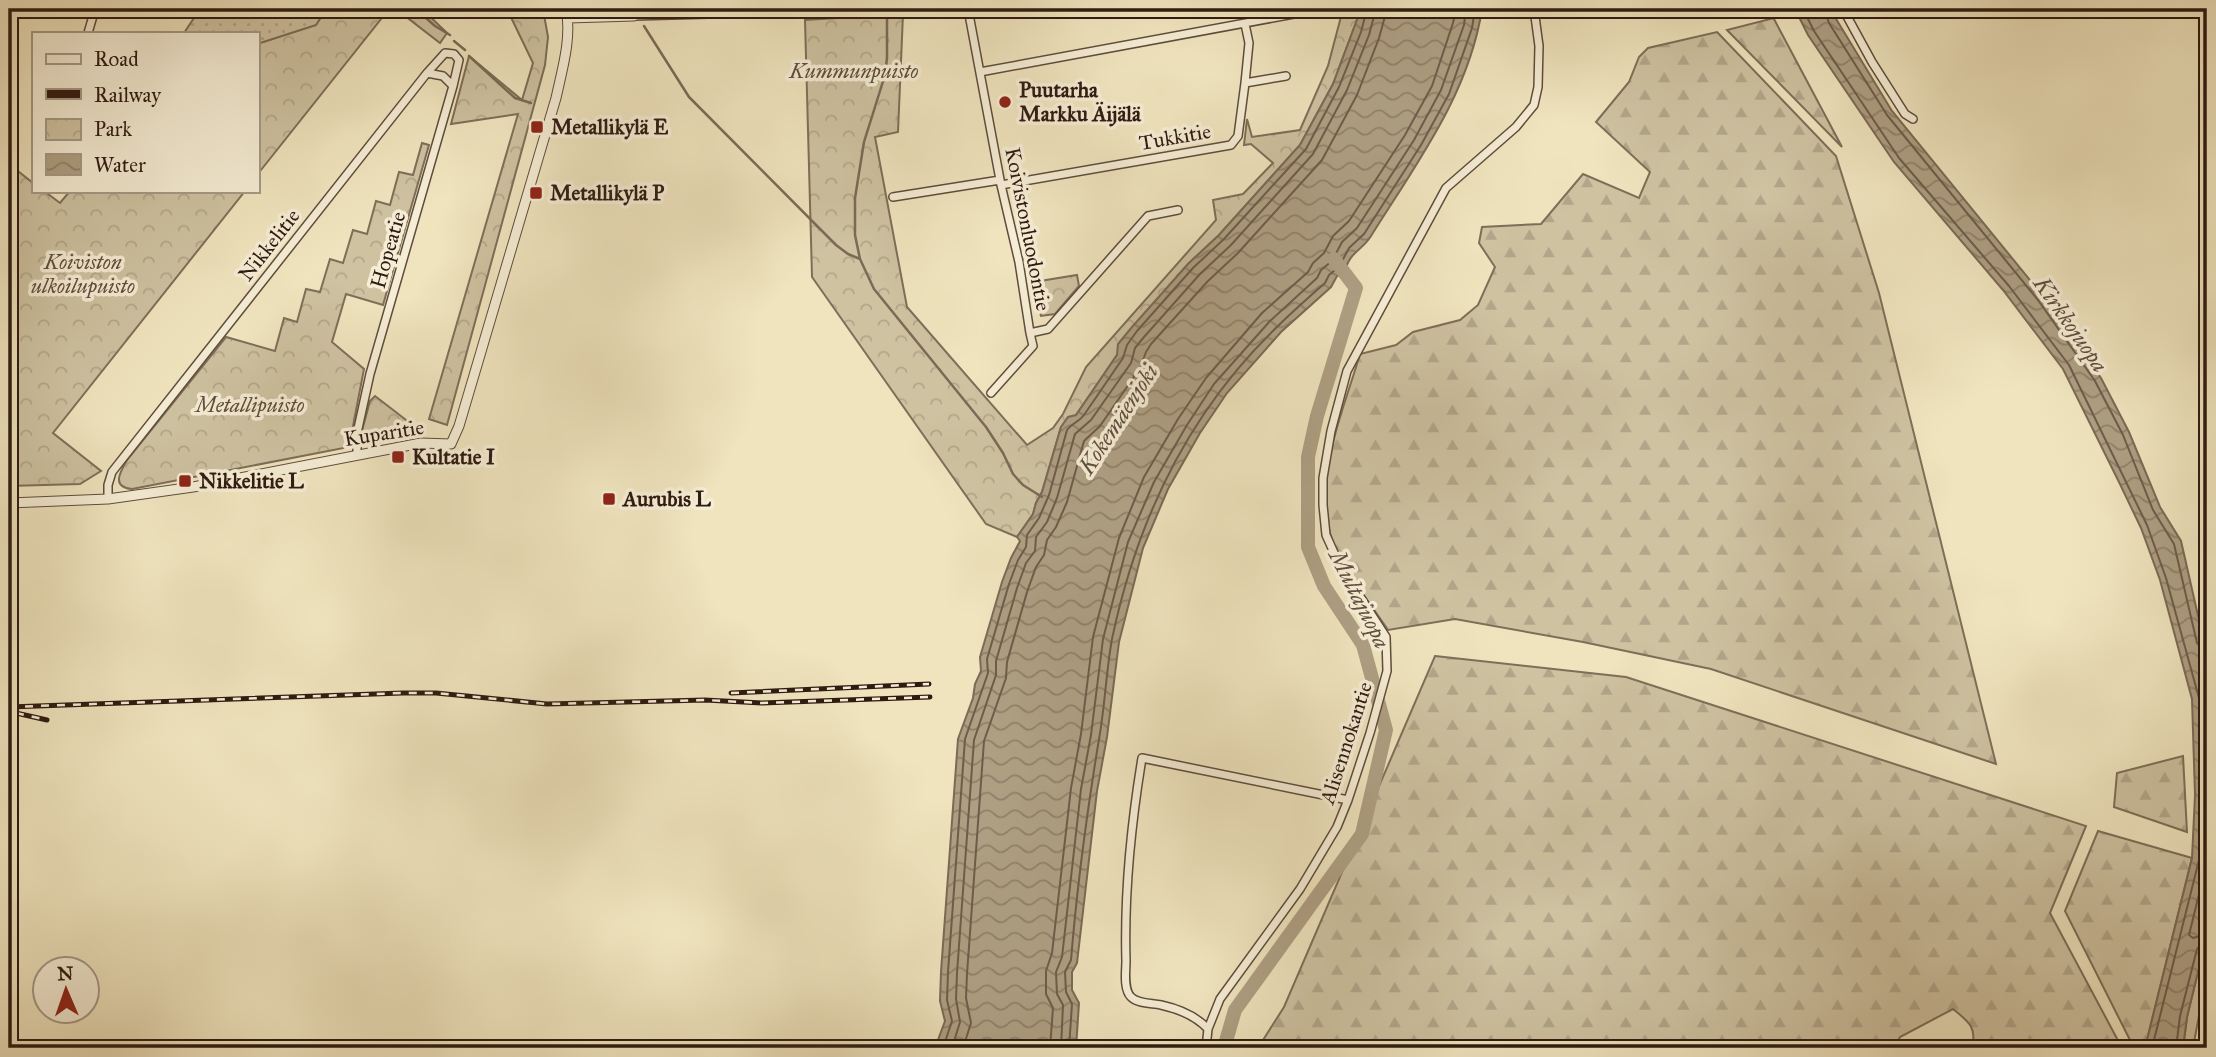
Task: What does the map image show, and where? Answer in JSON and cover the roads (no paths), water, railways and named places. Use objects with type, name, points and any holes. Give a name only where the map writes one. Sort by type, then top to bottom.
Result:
[{"type":"street","points":[[88,32],[95,9]]},
{"type":"street","points":[[567,13],[634,16],[887,9]]},
{"type":"street","name":"Koivistonluodontie","points":[[968,9],[1019,262],[1030,333]]},
{"type":"street","points":[[980,72],[1321,9]]},
{"type":"street","name":"Alisennokantie","points":[[1206,1048],[1208,1029],[1220,999],[1300,889],[1337,827],[1374,721],[1387,671],[1386,637],[1340,566],[1326,535],[1323,478],[1331,431],[1347,371],[1447,188],[1516,127],[1534,105],[1539,46],[1534,9]]},
{"type":"street","points":[[1843,9],[1905,114],[1913,119]]},
{"type":"street","name":"Kuparitie","points":[[9,503],[108,499],[193,487],[421,443],[452,444],[556,98],[565,55],[567,13]]},
{"type":"street","name":"Tukkitie","points":[[1001,182],[1231,145],[1238,136],[1245,83],[1249,43],[1245,24]]},
{"type":"street","name":"Nikkelitie","points":[[108,499],[111,472],[445,53],[454,54],[459,60],[453,86]]},
{"type":"street","points":[[427,73],[443,76],[453,86]]},
{"type":"street","points":[[1245,83],[1286,76]]},
{"type":"street","name":"Hopeatie","points":[[357,454],[357,433],[370,374],[453,86]]},
{"type":"street","points":[[894,197],[1001,182]]},
{"type":"street","points":[[991,393],[1033,346],[1030,333],[1048,329],[1148,216],[1178,210]]},
{"type":"street","points":[[1208,1029],[1184,1012],[1143,1002],[1131,998],[1129,994],[1126,980],[1125,919],[1129,856],[1142,758],[1348,800]]},
{"type":"water","name":"Kokemäenjoki","points":[[1361,9],[1482,9],[1466,70],[1438,127],[1406,182],[1371,236],[1349,260],[1344,274],[1337,276],[1331,287],[1281,332],[1227,393],[1168,489],[1143,548],[1119,642],[1097,791],[1077,963],[1072,972],[1072,990],[1079,1003],[1076,1048],[935,1048],[945,1021],[940,1001],[941,972],[958,739],[981,671],[980,657],[1002,582],[1020,541],[1017,537],[1033,514],[1042,492],[1061,427],[1068,417],[1076,415],[1117,355],[1118,344],[1132,327],[1300,145],[1333,84]]},
{"type":"water","points":[[1795,9],[1830,9],[1892,111],[2043,296],[2101,378],[2129,432],[2160,507],[2181,541],[2207,655],[2207,935],[2187,1017],[2183,1048],[2145,1048],[2192,858],[2195,795],[2192,699],[2160,580],[2141,528],[2063,369],[2003,290],[1894,162],[1808,35]]},
{"type":"waterway","points":[[416,9],[450,35]]},
{"type":"waterway","points":[[887,17],[885,75],[864,142],[855,198],[855,235],[860,259],[874,289],[986,427],[1013,474],[1023,485],[1042,497]]},
{"type":"waterway","points":[[644,26],[689,97],[836,245],[860,259]]},
{"type":"waterway","points":[[454,41],[465,50]]},
{"type":"waterway","points":[[469,56],[515,98],[531,103]]},
{"type":"waterway","name":"Multajuopa","points":[[1224,1048],[1235,1010],[1362,834],[1386,730],[1363,645],[1324,586],[1308,547],[1308,457],[1317,416],[1356,288],[1334,259]]},
{"type":"railway","points":[[731,693],[929,684]]},
{"type":"railway","points":[[9,707],[403,693],[436,693],[547,704],[705,700],[762,703],[930,697]]},
{"type":"railway","points":[[16,713],[47,720]]},
{"type":"place","name":"Puutarha Markku Äijälä","points":[[1005,102]]},
{"type":"place","name":"Metallikylä E","points":[[537,127]]},
{"type":"place","name":"Metallikylä P","points":[[536,193]]},
{"type":"place","name":"Kultatie I","points":[[398,457]]},
{"type":"place","name":"Nikkelitie L","points":[[185,481]]},
{"type":"place","name":"Aurubis L","points":[[609,499]]},
{"type":"park label","name":"Kummunpuisto","points":[[854,71]]},
{"type":"park label","name":"Koiviston ulkoilupuisto","points":[[83,274]]},
{"type":"park label","name":"Metallipuisto","points":[[250,405]]},
{"type":"water label","name":"Kirkkojuopa","points":[[2071,324]]}]
